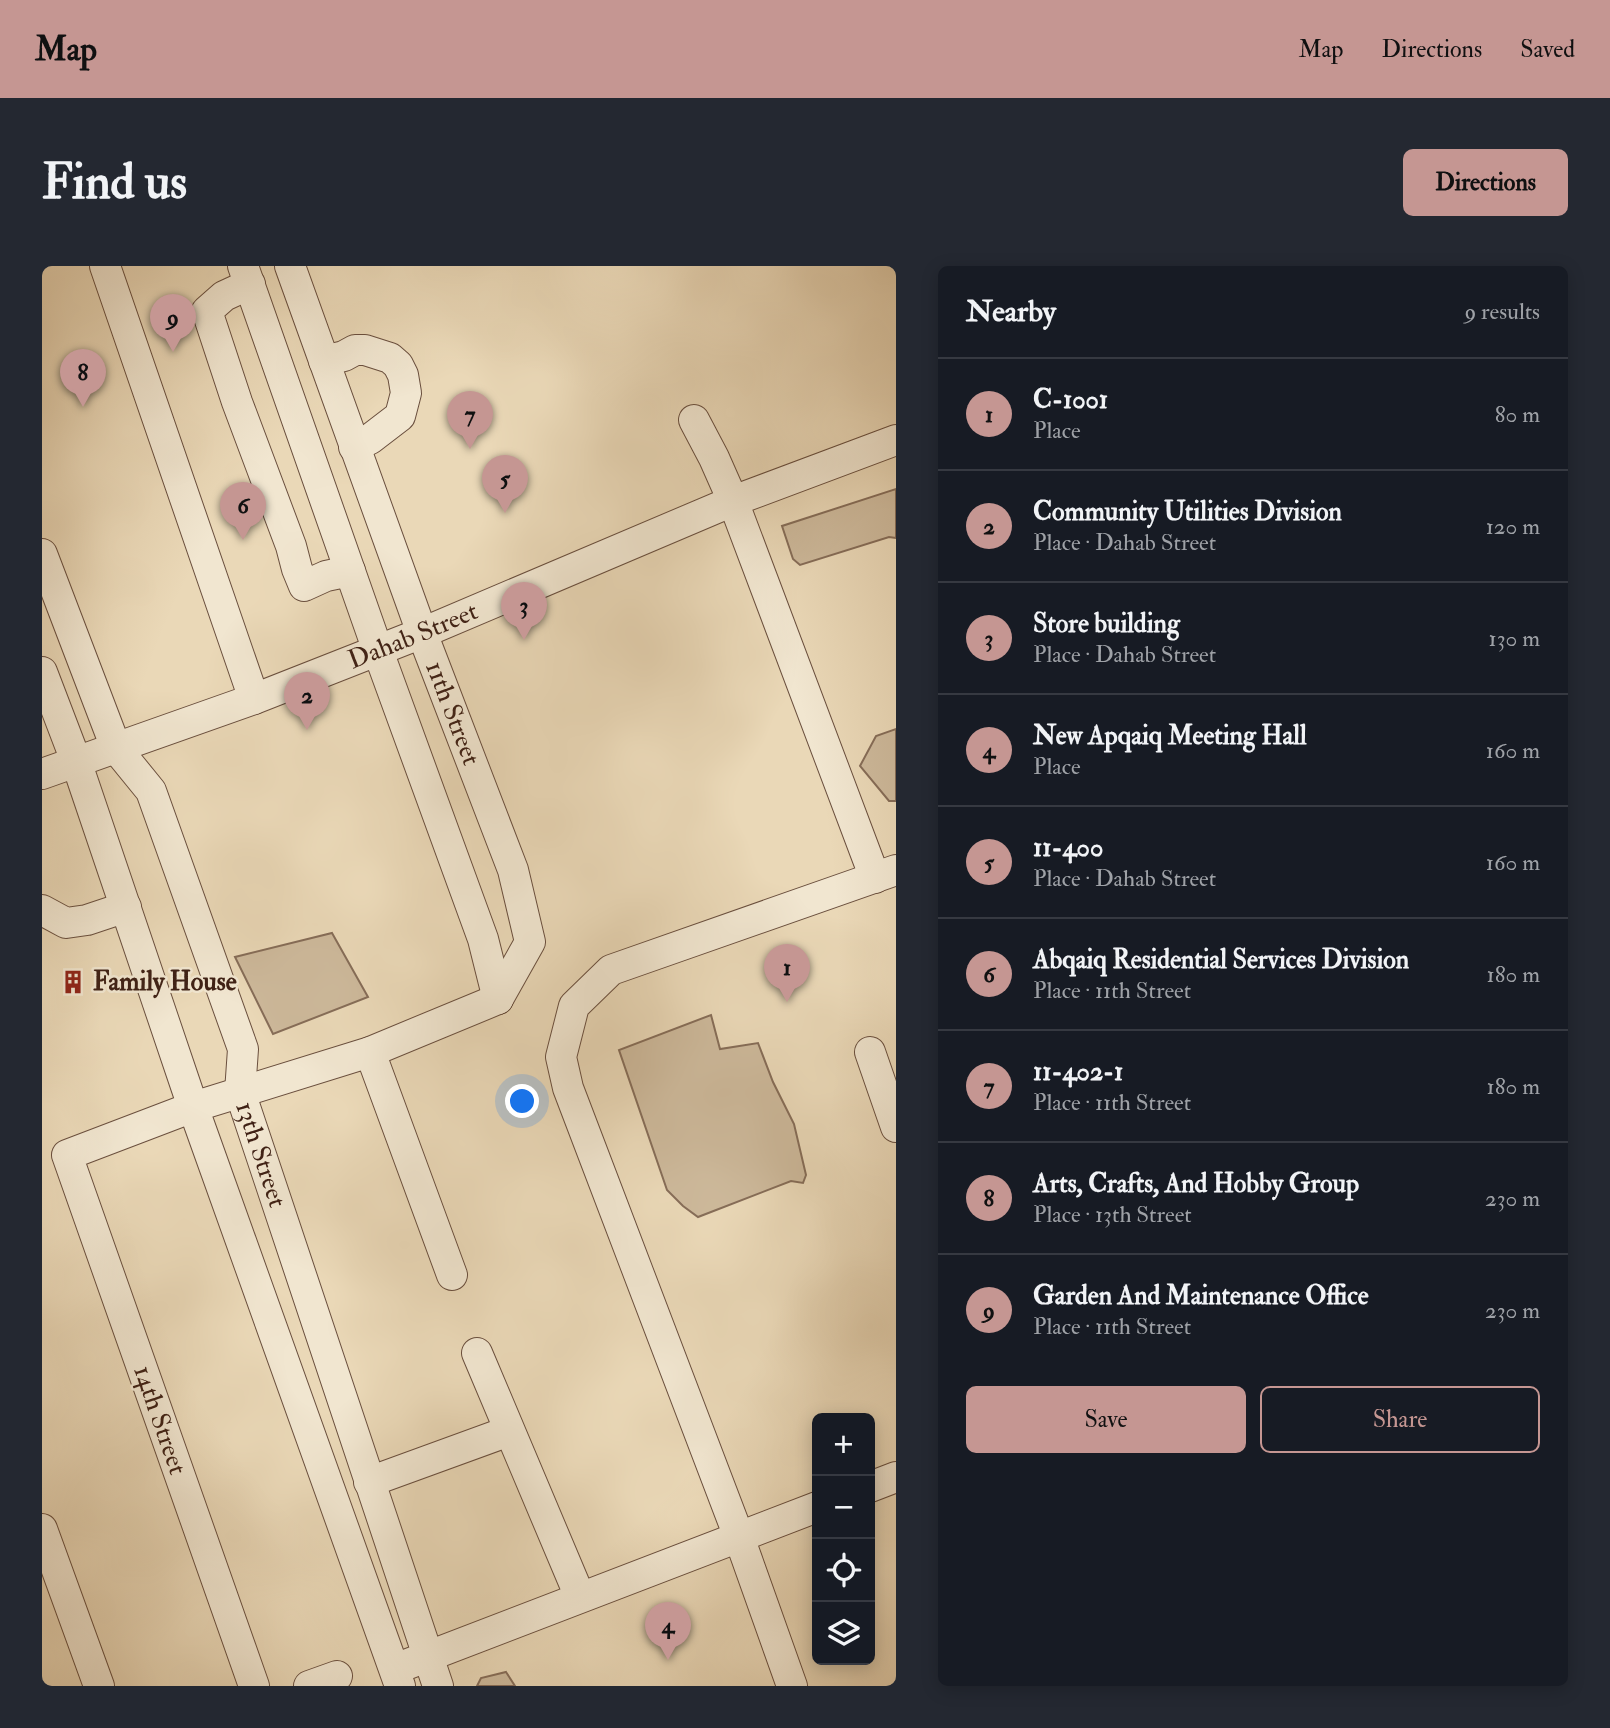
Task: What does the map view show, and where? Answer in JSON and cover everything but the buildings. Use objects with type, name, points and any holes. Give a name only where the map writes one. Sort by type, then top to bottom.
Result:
[{"type":"street","points":[[105,266],[254,699]]},
{"type":"street","name":"11th Street","points":[[290,266],[422,633],[513,870],[530,942],[498,999]]},
{"type":"street","points":[[193,1107],[370,1052],[498,999],[483,939],[378,651],[350,570],[247,275],[207,312],[237,402],[292,546],[296,569],[304,586],[326,576],[350,570]]},
{"type":"street","points":[[324,361],[355,350],[365,350],[390,358],[398,365],[403,375],[406,393],[400,416],[370,439],[354,447]]},
{"type":"street","points":[[694,420],[733,501],[886,874],[611,970],[573,1006],[561,1056],[568,1088],[739,1536],[792,1686]]},
{"type":"street","name":"Dahab Street","points":[[42,774],[254,699],[378,651],[733,501],[896,440]]},
{"type":"street","name":"13th Street","points":[[42,554],[116,748],[151,791],[243,1049],[240,1092],[438,1686]]},
{"type":"street","name":"13th Street","points":[[42,672],[76,761],[193,1107],[398,1677]]},
{"type":"street","points":[[42,910],[66,923],[87,920],[125,907]]},
{"type":"street","points":[[370,1052],[452,1275]]},
{"type":"street","points":[[870,1052],[896,1127]]},
{"type":"street","name":"14th Street","points":[[193,1107],[67,1155],[254,1686]]},
{"type":"street","points":[[477,1353],[580,1597]]},
{"type":"street","points":[[369,1482],[509,1431]]},
{"type":"street","points":[[875,1485],[896,1477]]},
{"type":"street","points":[[398,1677],[427,1656],[812,1509]]},
{"type":"street","points":[[42,1529],[99,1686]]},
{"type":"street","points":[[309,1686],[337,1676]]},
{"type":"shaded area","points":[[896,489],[896,538],[889,537],[800,565],[793,559],[782,526]]},
{"type":"shaded area","points":[[896,729],[896,801],[889,801],[860,766],[876,736]]},
{"type":"shaded area","points":[[332,933],[368,997],[273,1034],[235,957]]},
{"type":"shaded area","points":[[711,1015],[720,1049],[758,1043],[773,1082],[794,1124],[806,1175],[803,1183],[791,1181],[698,1217],[667,1190],[619,1050]]},
{"type":"shaded area","points":[[506,1672],[515,1686],[477,1686],[481,1678]]},
{"type":"place","name":"Garden And Maintenance Office","points":[[173,352]]},
{"type":"place","name":"Arts, Crafts, And Hobby Group","points":[[83,407]]},
{"type":"place","name":"11-402-1","points":[[470,449]]},
{"type":"place","name":"11-400","points":[[505,513]]},
{"type":"place","name":"Abqaiq Residential Services Division","points":[[243,540]]},
{"type":"place","name":"Store building","points":[[524,640]]},
{"type":"place","name":"Community Utilities Division","points":[[307,730]]},
{"type":"place","name":"Family House","points":[[73,982]]},
{"type":"place","name":"C-1001","points":[[787,1002]]},
{"type":"place","name":"New Apqaiq Meeting Hall","points":[[668,1660]]}]
